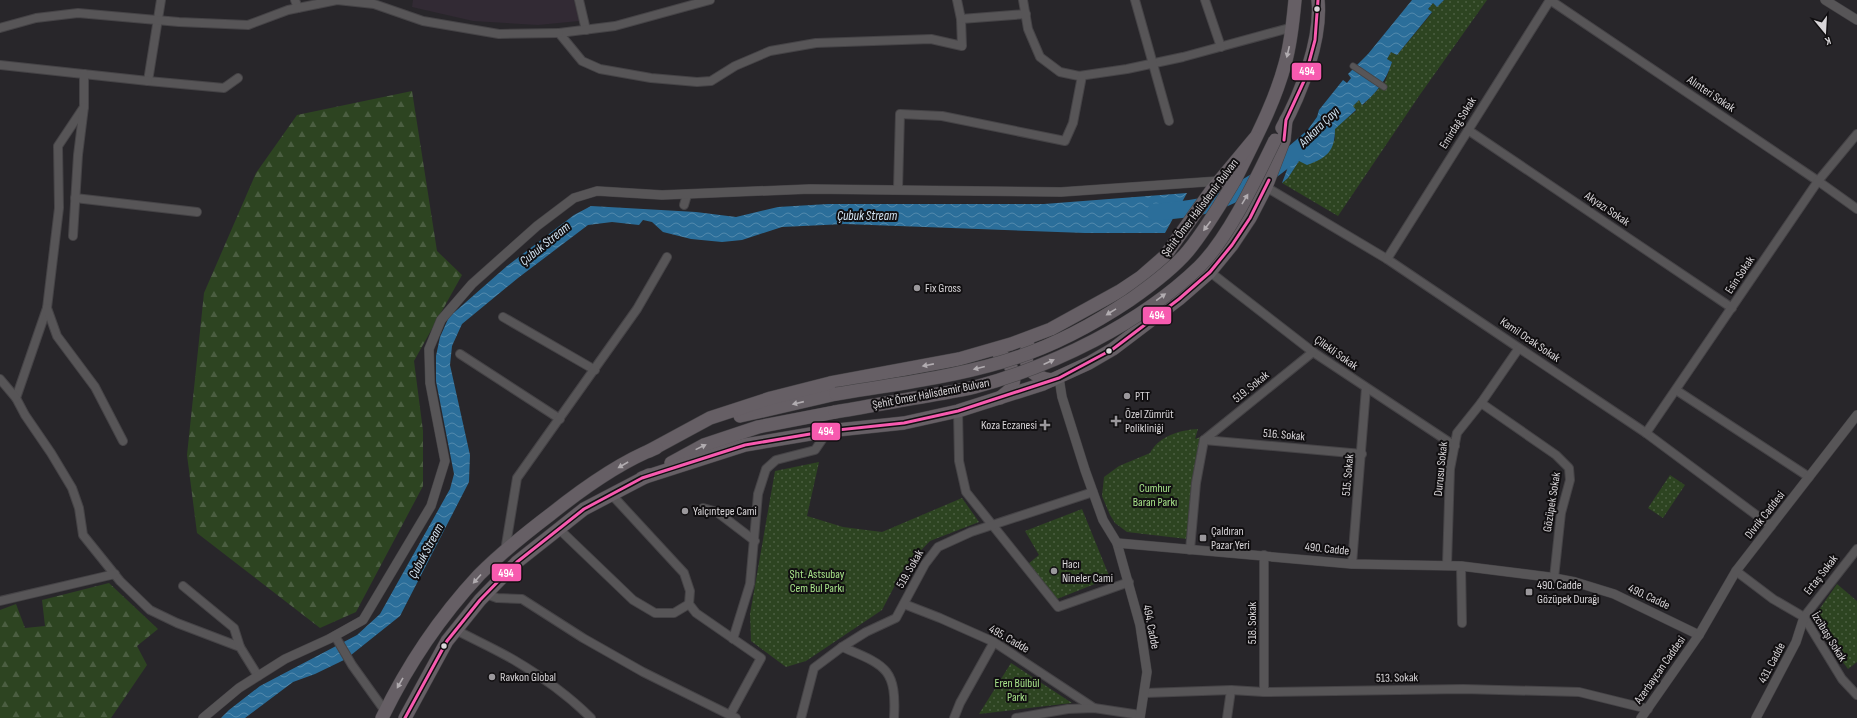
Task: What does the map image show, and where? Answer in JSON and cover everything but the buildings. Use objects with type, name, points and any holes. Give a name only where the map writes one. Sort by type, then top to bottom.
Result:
[{"type":"highway","name":"Şehit Ömer Halisdemir Bulvarı","points":[[650,451],[735,417],[836,394],[936,378],[1003,362],[1026,354],[1109,314],[1162,275],[1187,252],[1211,220],[1235,180],[1256,138],[1285,65],[1293,27],[1295,0]]},
{"type":"highway","name":"Şehit Ömer Halisdemir Bulvarı","points":[[642,478],[745,445],[828,431],[904,423],[958,411],[999,399],[1058,377],[1100,356],[1143,328],[1210,272],[1232,245],[1250,218],[1267,183],[1286,120],[1304,81],[1315,40],[1318,0]]},
{"type":"highway","name":"Şehit Ömer Halisdemir Bulvarı","points":[[384,714],[420,650],[441,620],[480,575],[505,552],[576,493],[710,418],[771,398],[830,383],[882,374],[985,352],[1038,335],[1081,313],[1140,277],[1165,256],[1215,186],[1256,138]]},
{"type":"highway","name":"Şehit Ömer Halisdemir Bulvarı","points":[[405,718],[447,641],[486,594],[517,562],[584,509],[704,445],[758,426],[973,388],[1025,373],[1076,350],[1127,322],[1199,266],[1221,238],[1279,140]]},
{"type":"highway","points":[[1081,313],[1072,324],[1072,336],[1075,342],[1089,357],[1100,356]]},
{"type":"highway","points":[[1054,334],[1061,336],[1070,347],[1071,362],[1058,377],[1041,378],[1029,368],[1026,361],[1026,353],[1038,335],[1054,334]]},
{"type":"highway","points":[[985,352],[996,353],[1006,358],[1013,371],[1013,382],[1010,389],[999,399]]},
{"type":"street","points":[[148,82],[161,0]]},
{"type":"street","points":[[0,28],[36,18],[78,12],[157,20],[248,25],[296,4],[337,0],[374,4],[381,3],[423,21],[500,34],[559,33],[615,26],[681,4],[710,0]]},
{"type":"street","points":[[580,0],[586,30]]},
{"type":"street","points":[[559,33],[582,61],[600,69],[651,78],[697,82],[711,81],[735,66],[770,51],[816,43],[931,39],[962,46],[961,19],[957,0]]},
{"type":"street","points":[[1023,0],[1028,29],[1040,57],[1060,72],[1082,76],[1152,64],[1293,27]]},
{"type":"street","points":[[1135,0],[1169,121]]},
{"type":"street","points":[[1205,0],[1221,47]]},
{"type":"street","name":"Emirdağ Sokak","points":[[1387,259],[1550,0]]},
{"type":"street","name":"Alınteri Sokak","points":[[1550,0],[1857,209]]},
{"type":"street","points":[[1825,0],[1857,20]]},
{"type":"street","points":[[961,19],[1026,14]]},
{"type":"street","points":[[0,65],[148,82],[224,88],[238,78]]},
{"type":"street","points":[[1352,66],[1384,87]]},
{"type":"street","points":[[73,236],[75,198],[84,106],[84,74]]},
{"type":"street","points":[[898,189],[900,114],[942,116],[976,125],[1065,141],[1073,123],[1082,76]]},
{"type":"street","points":[[16,398],[47,308],[59,208],[58,146],[84,106]]},
{"type":"street","name":"Akyazı Sokak","points":[[1468,130],[1732,308]]},
{"type":"street","name":"Esin Sokak","points":[[1646,433],[1818,181],[1857,134]]},
{"type":"street","name":"Kamil Ocak Sokak","points":[[1267,183],[1387,259],[1646,433],[1771,526]]},
{"type":"street","points":[[203,718],[239,688],[258,676],[286,659],[335,636],[363,620],[431,506],[445,461],[430,376],[429,349],[441,320],[472,284],[537,226],[574,198],[597,191],[687,195],[810,189],[1061,192],[1215,186]]},
{"type":"street","points":[[684,205],[687,195]]},
{"type":"street","points":[[75,198],[197,212]]},
{"type":"street","points":[[505,552],[517,478],[637,309],[667,257]]},
{"type":"street","name":"Çilekli Sokak","points":[[1210,272],[1312,352],[1454,446]]},
{"type":"street","points":[[47,308],[57,336],[95,387],[123,442]]},
{"type":"street","points":[[503,317],[595,370]]},
{"type":"street","name":"Durusu Sokak","points":[[1447,565],[1450,469],[1457,433],[1481,403],[1519,348]]},
{"type":"street","name":"519. Sokak","points":[[1204,440],[1312,352]]},
{"type":"street","points":[[460,354],[560,419]]},
{"type":"street","points":[[1058,377],[1062,397],[1093,492],[1103,520],[1117,543]]},
{"type":"street","points":[[0,380],[16,398],[25,416],[51,453],[72,488],[80,508],[83,535],[115,574],[150,610],[176,623],[240,647]]},
{"type":"street","name":"515. Sokak","points":[[1352,564],[1362,454],[1366,388]]},
{"type":"street","points":[[1676,390],[1809,477]]},
{"type":"street","name":"Gözüpek Sokak","points":[[1481,403],[1556,455],[1569,468],[1570,480],[1561,513],[1554,578]]},
{"type":"street","points":[[958,411],[959,461],[966,492],[1058,607],[1129,582]]},
{"type":"street","name":"Divrik Caddesi","points":[[1699,635],[1736,571],[1857,415]]},
{"type":"street","points":[[733,639],[750,584],[758,494],[766,469],[776,460],[815,450],[828,431]]},
{"type":"street","points":[[1190,550],[1196,483],[1204,440]]},
{"type":"street","name":"516. Sokak","points":[[1204,440],[1362,454]]},
{"type":"street","name":"519. Sokak","points":[[801,718],[814,668],[842,647],[866,632],[896,618],[925,564],[938,547],[971,532],[1093,492]]},
{"type":"street","points":[[486,594],[497,598],[522,599],[583,638],[643,672],[733,717],[761,658],[696,613],[689,604],[690,591],[684,573],[611,494]]},
{"type":"street","points":[[703,508],[717,512],[755,541]]},
{"type":"street","points":[[559,529],[633,600],[655,613],[674,613],[689,604]]},
{"type":"street","name":"490. Cadde","points":[[1117,543],[1352,564],[1460,566],[1554,578],[1575,582],[1614,594],[1699,635]]},
{"type":"street","name":"494. Cadde","points":[[1117,543],[1140,625],[1147,672],[1145,693],[1140,717]]},
{"type":"street","name":"Ertaş Sokak","points":[[1804,617],[1857,549]]},
{"type":"street","name":"518. Sokak","points":[[1264,555],[1264,692]]},
{"type":"street","points":[[1460,566],[1462,623]]},
{"type":"street","name":"İzcibaşı Sokak","points":[[1736,571],[1773,599],[1804,617],[1842,679],[1857,695]]},
{"type":"street","points":[[0,601],[115,574]]},
{"type":"street","points":[[183,586],[234,628],[240,647],[258,676]]},
{"type":"street","name":"495. Cadde","points":[[904,604],[994,642],[1094,708]]},
{"type":"street","name":"431. Cadde","points":[[1756,718],[1796,642],[1804,617]]},
{"type":"street","points":[[456,630],[514,660],[547,682],[580,707],[591,718]]},
{"type":"street","name":"Azerbaycan Caddesi","points":[[1641,718],[1699,635]]},
{"type":"street","points":[[335,636],[384,714]]},
{"type":"street","points":[[954,718],[960,703],[994,642]]},
{"type":"street","points":[[842,647],[877,662],[885,669],[893,685],[895,695],[894,718]]},
{"type":"street","name":"513. Sokak","points":[[1145,693],[1231,690],[1264,692],[1464,689],[1579,692],[1648,709]]},
{"type":"street","points":[[1227,718],[1231,690]]},
{"type":"street","points":[[1017,718],[1068,709],[1094,708],[1140,717]]},
{"type":"shaded area","points":[[413,0],[574,0],[579,21],[538,25],[473,21],[412,7]]},
{"type":"green space","points":[[1444,0],[1487,0],[1419,96],[1338,216],[1282,183],[1288,178],[1299,161],[1335,140],[1335,129],[1337,126],[1356,111],[1352,106],[1359,100],[1363,105],[1385,82],[1392,62],[1387,59],[1391,52],[1397,55],[1432,13],[1428,9],[1433,3],[1437,7]]},
{"type":"green space","points":[[412,91],[437,251],[462,275],[414,361],[423,431],[423,486],[356,612],[320,628],[197,533],[187,455],[204,293],[256,173],[297,115]]},
{"type":"green space","name":"Cumhur Baran Parkı","points":[[1198,429],[1195,439],[1206,435],[1187,539],[1127,532],[1115,523],[1102,496],[1104,477],[1119,466],[1150,453],[1164,438],[1184,431]]},
{"type":"green space","name":"Şht. Astsubay Cem Bul Parkı","points":[[819,462],[807,516],[843,527],[882,532],[962,498],[979,522],[930,541],[904,568],[882,610],[806,661],[786,667],[751,641],[750,614],[775,471]]},
{"type":"green space","points":[[1670,475],[1685,485],[1663,518],[1648,508]]},
{"type":"green space","points":[[1082,509],[1110,578],[1057,599],[1028,564],[1039,555],[1025,531]]},
{"type":"green space","points":[[109,583],[158,629],[137,646],[147,665],[111,718],[0,718],[0,610],[16,604],[25,628],[45,626],[42,600]]},
{"type":"green space","points":[[1837,584],[1857,601],[1857,662],[1848,669],[1817,627],[1816,614]]},
{"type":"green space","name":"Eren Bülbül Parkı","points":[[1011,663],[1072,703],[979,714]]},
{"type":"water","points":[[1412,0],[1444,0],[1437,7],[1433,3],[1428,9],[1432,12],[1397,55],[1391,52],[1387,59],[1392,62],[1384,81],[1377,91],[1362,105],[1359,100],[1353,106],[1356,110],[1335,129],[1335,137],[1328,153],[1320,160],[1307,165],[1299,161],[1288,178],[1282,183],[1296,146],[1317,117],[1319,110],[1343,80],[1347,83],[1351,78],[1348,74],[1368,54]]},
{"type":"water","name":"Çubuk Stream","points":[[1187,193],[1165,233],[1085,233],[845,224],[782,227],[742,240],[722,242],[691,239],[663,232],[652,222],[643,220],[639,225],[612,222],[588,225],[518,278],[462,324],[452,346],[450,365],[470,455],[469,482],[400,616],[346,659],[315,674],[293,682],[245,718],[221,718],[260,686],[357,635],[380,614],[450,489],[454,474],[436,381],[436,356],[440,337],[449,317],[507,266],[574,215],[591,206],[696,212],[736,217],[778,207],[828,204],[1044,204]]},
{"type":"waterway","name":"Ankara Çayı","points":[[1155,212],[1198,207],[1228,197],[1258,180],[1310,139]]},
{"type":"transit line","name":"494","points":[[1284,140],[1286,120],[1304,81],[1315,40],[1318,0]]},
{"type":"transit line","name":"494","points":[[405,718],[447,641],[480,600],[517,562],[584,509],[642,478],[745,445],[828,431],[904,423],[958,411],[1059,378],[1113,349],[1179,299],[1210,272],[1232,245],[1250,218],[1269,180]]},
{"type":"place","name":"Fix Gross","points":[[917,288]]},
{"type":"place","name":"PTT","points":[[1127,396]]},
{"type":"place","name":"Özel Zümrüt Polikliniği","points":[[1116,421]]},
{"type":"place","name":"Koza Eczanesi","points":[[1045,425]]},
{"type":"place","name":"Yalçıntepe Cami","points":[[685,511]]},
{"type":"place","name":"Çaldıran Pazar Yeri","points":[[1203,538]]},
{"type":"place","name":"Hacı Nineler Cami","points":[[1054,571]]},
{"type":"place","name":"490. Cadde Gözüpek Durağı","points":[[1529,592]]},
{"type":"place","name":"Ravkon Global","points":[[492,677]]}]
